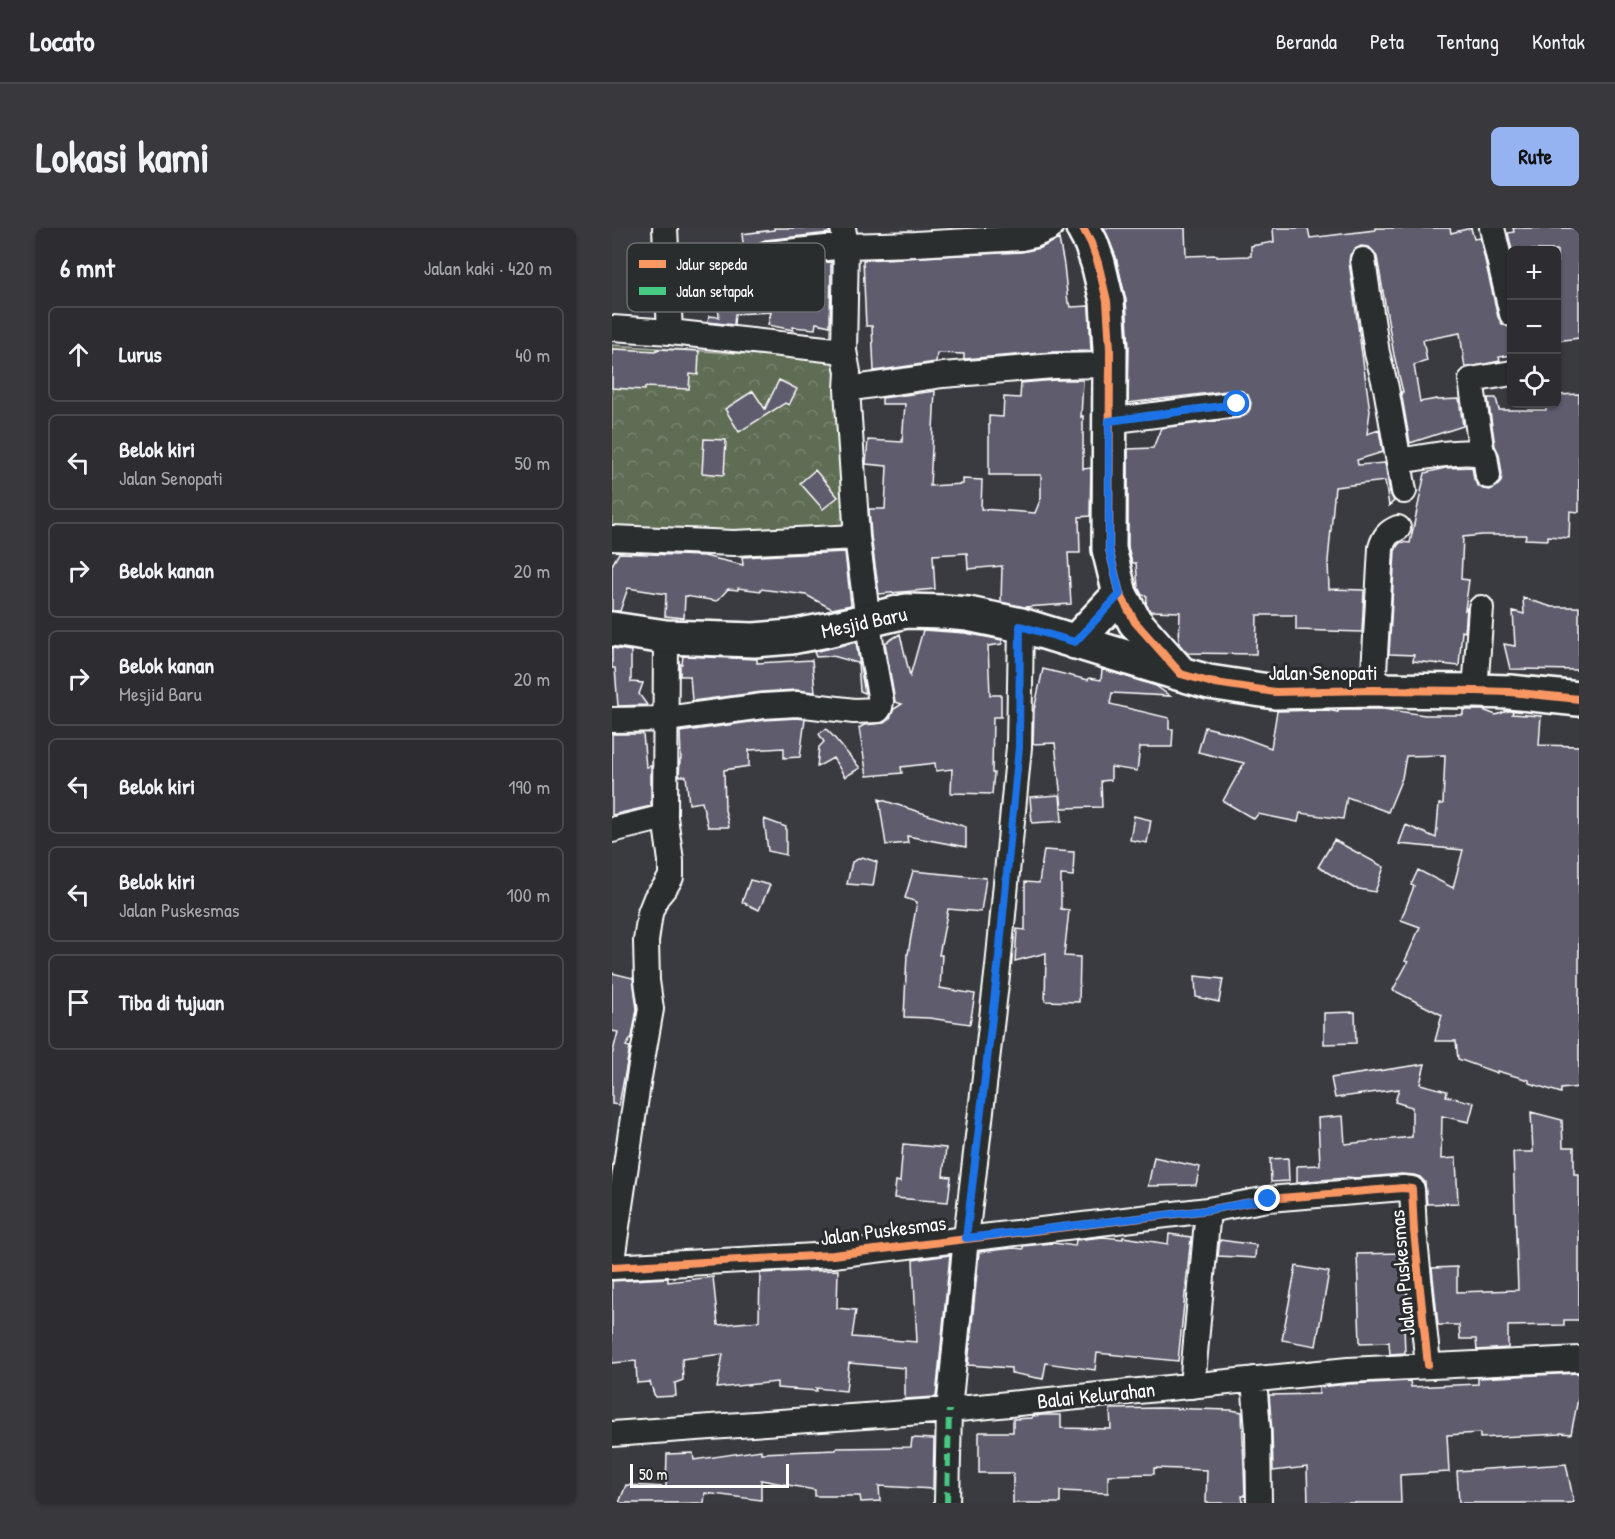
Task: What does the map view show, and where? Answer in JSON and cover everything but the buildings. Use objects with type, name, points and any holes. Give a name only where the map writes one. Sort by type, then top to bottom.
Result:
[{"type":"main road","points":[[1083,228],[1098,262],[1107,301],[1109,549],[1120,594],[1135,622],[1180,674]]},
{"type":"main road","points":[[1075,642],[1120,594]]},
{"type":"main road","name":"Mesjid Baru","points":[[612,628],[666,637],[754,640],[791,637],[906,611],[968,614],[1020,626],[1180,674]]},
{"type":"main road","name":"Jalan Senopati","points":[[1180,674],[1209,682],[1275,693],[1373,690],[1475,691],[1579,699]]},
{"type":"street","points":[[665,228],[666,243]]},
{"type":"street","points":[[817,243],[844,237],[915,244],[1021,238],[1050,228]]},
{"type":"street","points":[[1492,228],[1509,300]]},
{"type":"street","points":[[612,720],[666,719],[763,706],[797,704],[854,711],[878,710],[880,707],[857,537],[848,372],[844,351],[844,237]]},
{"type":"street","points":[[1363,260],[1377,353],[1386,388],[1404,490]]},
{"type":"street","points":[[669,312],[670,332]]},
{"type":"street","points":[[612,328],[844,351]]},
{"type":"street","points":[[848,389],[943,375],[1054,366],[1109,365]]},
{"type":"street","points":[[1400,461],[1461,453],[1485,465],[1471,380],[1507,374]]},
{"type":"street","points":[[1109,421],[1237,404]]},
{"type":"street","points":[[1373,690],[1381,548],[1387,534],[1398,528]]},
{"type":"street","points":[[612,538],[734,543],[857,537]]},
{"type":"street","points":[[1475,691],[1481,608]]},
{"type":"street","points":[[947,1503],[949,1410],[966,1238],[998,967],[1019,747],[1020,626]]},
{"type":"street","points":[[612,1260],[651,1009],[647,981],[646,941],[650,913],[656,898],[671,878],[665,817],[666,637]]},
{"type":"street","points":[[612,830],[665,817]]},
{"type":"street","name":"Jalan Puskesmas","points":[[612,1267],[833,1255],[1208,1210],[1268,1199],[1390,1188],[1412,1190],[1428,1365]]},
{"type":"street","points":[[1192,1386],[1208,1210]]},
{"type":"street","name":"Balai Kelurahan","points":[[612,1434],[949,1410],[1348,1370],[1579,1359]]},
{"type":"street","points":[[1254,1379],[1258,1431],[1258,1503]]},
{"type":"green space","points":[[612,345],[839,360],[842,544],[612,534]]},
{"type":"marked path","points":[[1109,421],[1237,404]]},
{"type":"marked path","points":[[947,1503],[949,1410]]},
{"type":"cycle path","points":[[1083,228],[1098,263],[1107,301],[1110,349],[1109,549],[1120,594],[1135,622],[1181,674],[1209,682],[1275,692],[1475,691],[1579,699]]},
{"type":"cycle path","points":[[612,1267],[833,1255],[1208,1210],[1268,1199],[1412,1189],[1414,1231],[1428,1365]]},
{"type":"route","points":[[1237,404],[1109,421],[1109,549],[1120,594],[1075,642],[1020,626],[1019,747],[998,967],[966,1238],[1208,1210],[1268,1199]]}]
